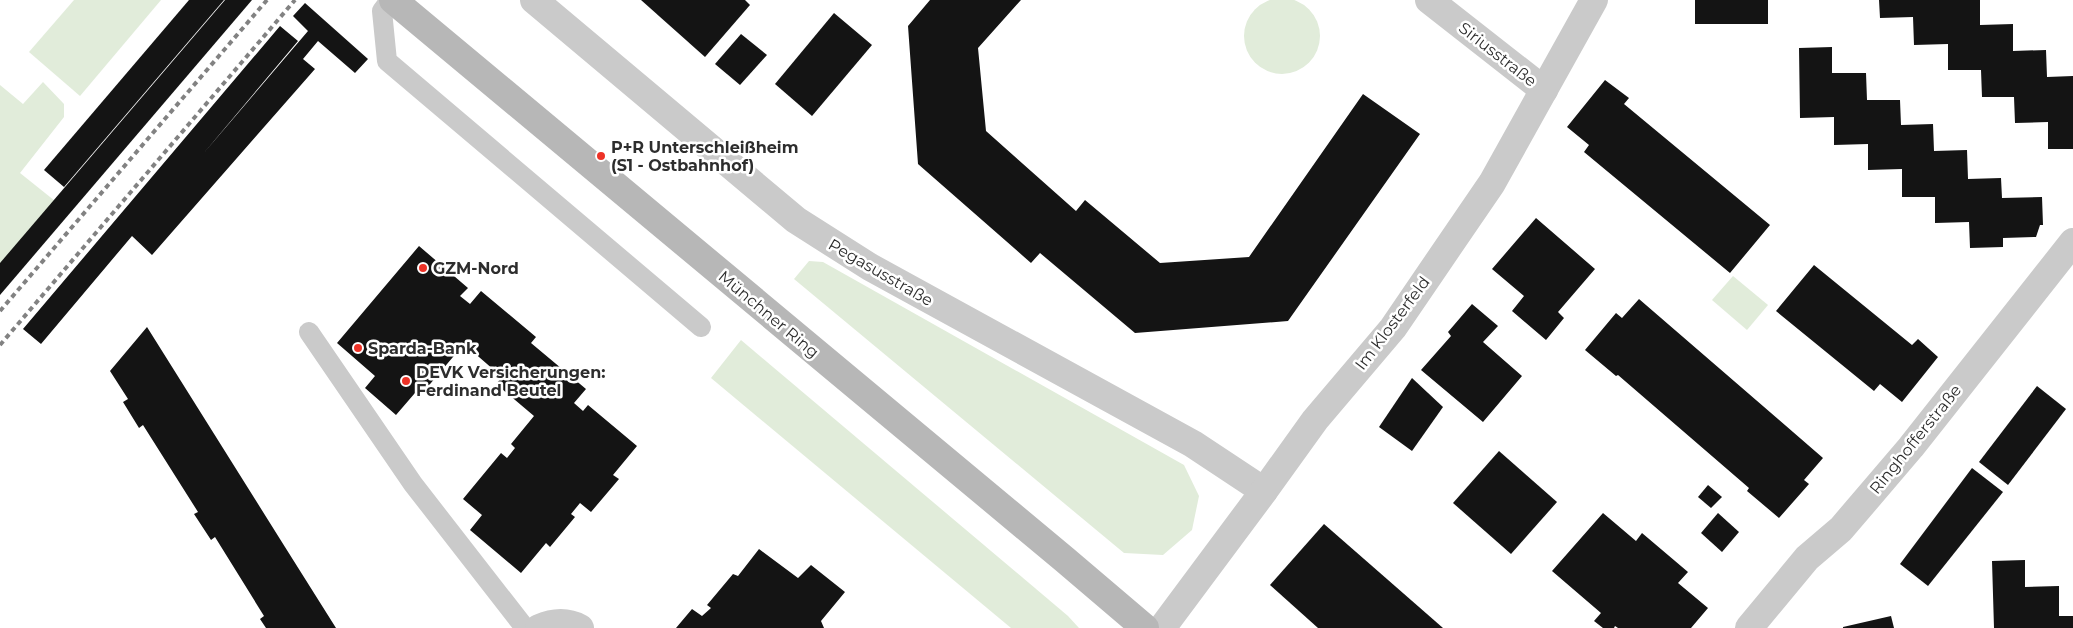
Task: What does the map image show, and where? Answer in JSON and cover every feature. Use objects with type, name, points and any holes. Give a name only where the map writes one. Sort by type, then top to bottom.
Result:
[{"type":"main road","name":"Münchner Ring","points":[[391,0],[1145,628]]},
{"type":"street","name":"Pegasusstraße","points":[[534,0],[796,220],[870,267],[1192,444],[1264,491]]},
{"type":"street","name":"Siriusstraße","points":[[1429,0],[1544,90]]},
{"type":"street","name":"Im Klosterfeld","points":[[1162,628],[1315,420],[1393,328],[1492,183],[1594,0]]},
{"type":"street","name":"Ringhofferstraße","points":[[1749,628],[1807,558],[1842,529],[1911,447],[2073,242]]},
{"type":"street","points":[[539,628],[552,623],[564,622],[580,628]]},
{"type":"lane","points":[[391,0],[382,11],[387,61],[701,327]]},
{"type":"lane","points":[[309,332],[413,484],[525,628]]},
{"type":"green space","points":[[1275,-2],[1289,-2],[1303,4],[1314,15],[1320,29],[1317,51],[1309,63],[1289,74],[1275,74],[1261,68],[1250,57],[1244,43],[1244,29],[1250,15],[1261,4]]},
{"type":"green space","points":[[74,0],[161,0],[80,96],[29,52]]},
{"type":"green space","points":[[43,82],[64,104],[64,117],[20,173],[55,201],[0,266],[0,85],[23,104]]},
{"type":"green space","points":[[809,261],[823,262],[1184,465],[1199,496],[1192,530],[1163,555],[1124,553],[794,279]]},
{"type":"green space","points":[[1733,276],[1768,305],[1747,330],[1712,300]]},
{"type":"green space","points":[[741,340],[1068,616],[1079,628],[1011,628],[711,378]]},
{"type":"building","points":[[189,0],[224,0],[64,187],[44,170]]},
{"type":"building","points":[[225,0],[252,0],[0,295],[0,263]]},
{"type":"building","points":[[641,0],[745,0],[750,5],[705,57]]},
{"type":"building","points":[[930,0],[1021,0],[978,48],[986,131],[1076,211],[1085,200],[1160,263],[1249,257],[1363,94],[1420,134],[1288,321],[1135,333],[1040,253],[1031,263],[918,164],[908,26]]},
{"type":"building","points":[[1695,0],[1768,0],[1768,24],[1695,24]]},
{"type":"building","points":[[1879,0],[1980,0],[1980,25],[2013,24],[2013,51],[2046,50],[2047,77],[2073,76],[2073,149],[2048,149],[2048,122],[2015,123],[2014,97],[1982,97],[1981,70],[1948,70],[1948,44],[1914,45],[1913,17],[1880,18]]},
{"type":"building","points":[[305,3],[368,59],[355,73],[318,41],[303,59],[315,69],[152,255],[132,236],[41,344],[23,329],[280,26],[298,41],[203,154],[308,31],[293,16]]},
{"type":"building","points":[[834,13],[872,45],[812,116],[775,84]]},
{"type":"building","points":[[741,34],[767,55],[740,85],[715,64]]},
{"type":"building","points":[[1832,47],[1832,73],[1866,73],[1867,100],[1900,100],[1901,125],[1933,124],[1934,151],[1967,150],[1968,179],[2001,178],[2002,198],[2042,197],[2043,225],[2040,225],[2036,237],[2003,238],[2003,247],[1970,248],[1969,222],[1935,223],[1935,197],[1902,197],[1902,169],[1868,170],[1868,144],[1834,145],[1834,117],[1800,118],[1799,48]]},
{"type":"building","points":[[1605,80],[1629,98],[1624,104],[1770,225],[1730,273],[1584,152],[1589,145],[1567,127]]},
{"type":"building","points":[[1536,218],[1595,269],[1558,312],[1564,318],[1546,340],[1512,311],[1524,296],[1492,269]]},
{"type":"building","points":[[419,246],[468,288],[460,296],[470,304],[481,291],[536,337],[531,343],[586,389],[574,403],[583,411],[588,405],[637,446],[613,475],[619,479],[591,512],[580,503],[571,514],[575,517],[550,547],[546,543],[521,573],[470,530],[482,515],[463,499],[501,453],[507,458],[515,448],[511,444],[534,416],[496,384],[502,377],[464,344],[425,390],[421,386],[396,415],[365,388],[375,376],[337,343]]},
{"type":"building","points":[[1814,265],[1912,345],[1918,339],[1938,357],[1902,402],[1880,384],[1874,391],[1776,311]]},
{"type":"building","points":[[1639,299],[1823,458],[1804,480],[1809,484],[1779,518],[1747,491],[1749,488],[1618,375],[1616,376],[1585,350],[1616,313],[1622,318]]},
{"type":"building","points":[[1472,304],[1498,326],[1483,342],[1522,376],[1483,422],[1421,370],[1451,336],[1448,332]]},
{"type":"building","points":[[147,327],[336,628],[266,628],[260,619],[264,616],[215,537],[211,540],[194,514],[198,512],[143,425],[139,428],[123,402],[128,399],[110,371]]},
{"type":"building","points":[[1412,378],[1443,407],[1412,451],[1379,427]]},
{"type":"building","points":[[2037,386],[2066,409],[2008,485],[1979,462]]},
{"type":"building","points":[[1499,451],[1557,502],[1511,554],[1453,503]]},
{"type":"building","points":[[1972,468],[2003,492],[1928,586],[1900,564]]},
{"type":"building","points":[[1708,485],[1722,497],[1711,508],[1698,497]]},
{"type":"building","points":[[1603,513],[1636,541],[1642,533],[1688,572],[1678,583],[1708,608],[1691,628],[1618,628],[1615,626],[1614,628],[1603,628],[1594,621],[1601,613],[1552,571]]},
{"type":"building","points":[[1718,513],[1739,532],[1722,552],[1701,533]]},
{"type":"building","points":[[1324,524],[1443,628],[1318,628],[1270,585]]},
{"type":"building","points":[[759,549],[798,578],[811,565],[845,592],[821,621],[824,628],[676,628],[692,609],[702,616],[711,608],[707,605],[733,574],[738,576]]},
{"type":"building","points":[[2025,560],[2025,587],[2059,586],[2059,616],[2073,616],[2073,628],[1994,628],[1992,561]]},
{"type":"building","points":[[1891,616],[1894,628],[1843,628],[1843,627]]},
{"type":"railway","points":[[0,311],[267,0]]},
{"type":"railway","points":[[0,345],[295,0]]},
{"type":"place","name":"P+R Unterschleißheim (S1 - Ostbahnhof)","points":[[601,156]]},
{"type":"place","name":"GZM-Nord","points":[[423,268]]},
{"type":"place","name":"Sparda-Bank","points":[[358,348]]},
{"type":"place","name":"DEVK Versicherungen: Ferdinand Beutel","points":[[406,381]]}]
